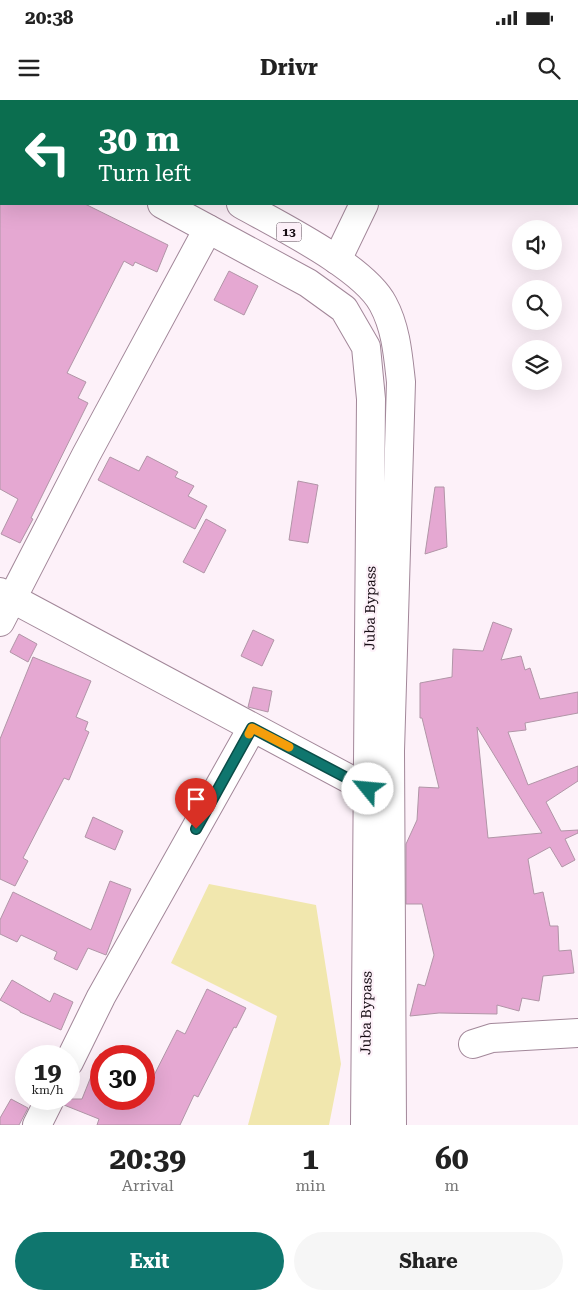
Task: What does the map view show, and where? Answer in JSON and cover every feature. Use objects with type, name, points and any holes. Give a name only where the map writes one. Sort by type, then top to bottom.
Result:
[{"type":"main road","name":"Juba Bypass","points":[[164,205],[308,283],[344,309],[366,347],[371,399],[365,1125]]},
{"type":"main road","name":"Juba Bypass","points":[[243,205],[337,260],[365,282],[383,303],[396,339],[401,382],[390,751],[392,1125]]},
{"type":"main road","points":[[337,260],[364,205]]},
{"type":"main road","points":[[208,229],[4,604],[252,728],[368,789]]},
{"type":"main road","points":[[77,1045],[101,997],[252,728]]},
{"type":"main road","points":[[473,1044],[492,1038],[578,1033]]},
{"type":"main road","points":[[37,1125],[44,1110]]},
{"type":"shaded area","points":[[209,884],[316,905],[341,1064],[329,1125],[248,1125],[277,1016],[171,963]]},
{"type":"building","points":[[0,205],[87,205],[168,245],[157,272],[135,262],[133,266],[124,261],[67,373],[86,382],[78,398],[88,403],[20,543],[1,534],[18,499],[0,489]]},
{"type":"building","points":[[229,271],[258,286],[244,315],[214,300]]},
{"type":"building","points":[[147,456],[178,472],[175,477],[194,486],[188,496],[207,506],[195,529],[98,480],[110,457],[139,471]]},
{"type":"building","points":[[298,481],[318,485],[308,543],[289,540]]},
{"type":"building","points":[[435,487],[444,487],[447,547],[425,554]]},
{"type":"building","points":[[206,519],[226,530],[204,573],[183,562]]},
{"type":"building","points":[[493,622],[512,629],[501,660],[521,656],[525,670],[530,668],[540,699],[578,692],[578,713],[525,723],[526,730],[508,732],[528,785],[578,766],[578,781],[546,802],[561,831],[578,830],[578,833],[565,839],[575,860],[562,867],[550,847],[528,859],[534,894],[543,892],[550,926],[558,926],[559,951],[571,950],[574,973],[543,976],[539,1001],[522,998],[519,1011],[497,1005],[497,1014],[439,1013],[410,1016],[418,984],[425,986],[434,955],[422,904],[406,904],[406,844],[417,820],[419,787],[439,788],[422,718],[420,718],[420,683],[452,677],[453,649],[483,651]],"holes":[[[477,727],[542,833],[488,838]]]},
{"type":"building","points":[[253,630],[274,640],[262,666],[241,656]]},
{"type":"building","points":[[19,634],[37,644],[28,662],[10,652]]},
{"type":"building","points":[[33,657],[91,681],[76,717],[88,722],[85,730],[89,732],[69,780],[64,778],[23,858],[28,861],[15,886],[0,879],[0,739]]},
{"type":"building","points":[[253,687],[272,691],[268,712],[248,707]]},
{"type":"building","points":[[93,817],[123,831],[115,850],[85,837]]},
{"type":"building","points":[[110,881],[131,889],[106,955],[88,948],[77,970],[54,959],[57,952],[21,935],[17,942],[0,934],[0,920],[13,892],[91,930]]},
{"type":"building","points":[[12,980],[50,1002],[54,993],[73,1002],[61,1030],[20,1012],[0,1000]]},
{"type":"building","points":[[207,989],[246,1008],[236,1028],[234,1027],[198,1097],[194,1095],[180,1125],[97,1125],[99,1119],[76,1110],[80,1110],[80,1099],[82,1099],[90,1079],[90,1110],[155,1110],[155,1073],[177,1030],[185,1034]]},
{"type":"building","points":[[11,1099],[15,1101],[15,1110],[27,1110],[19,1125],[0,1125],[0,1118]]},
{"type":"slow traffic","points":[[249,734],[252,728],[289,747]]},
{"type":"route","points":[[196,829],[252,728],[368,789]]}]
